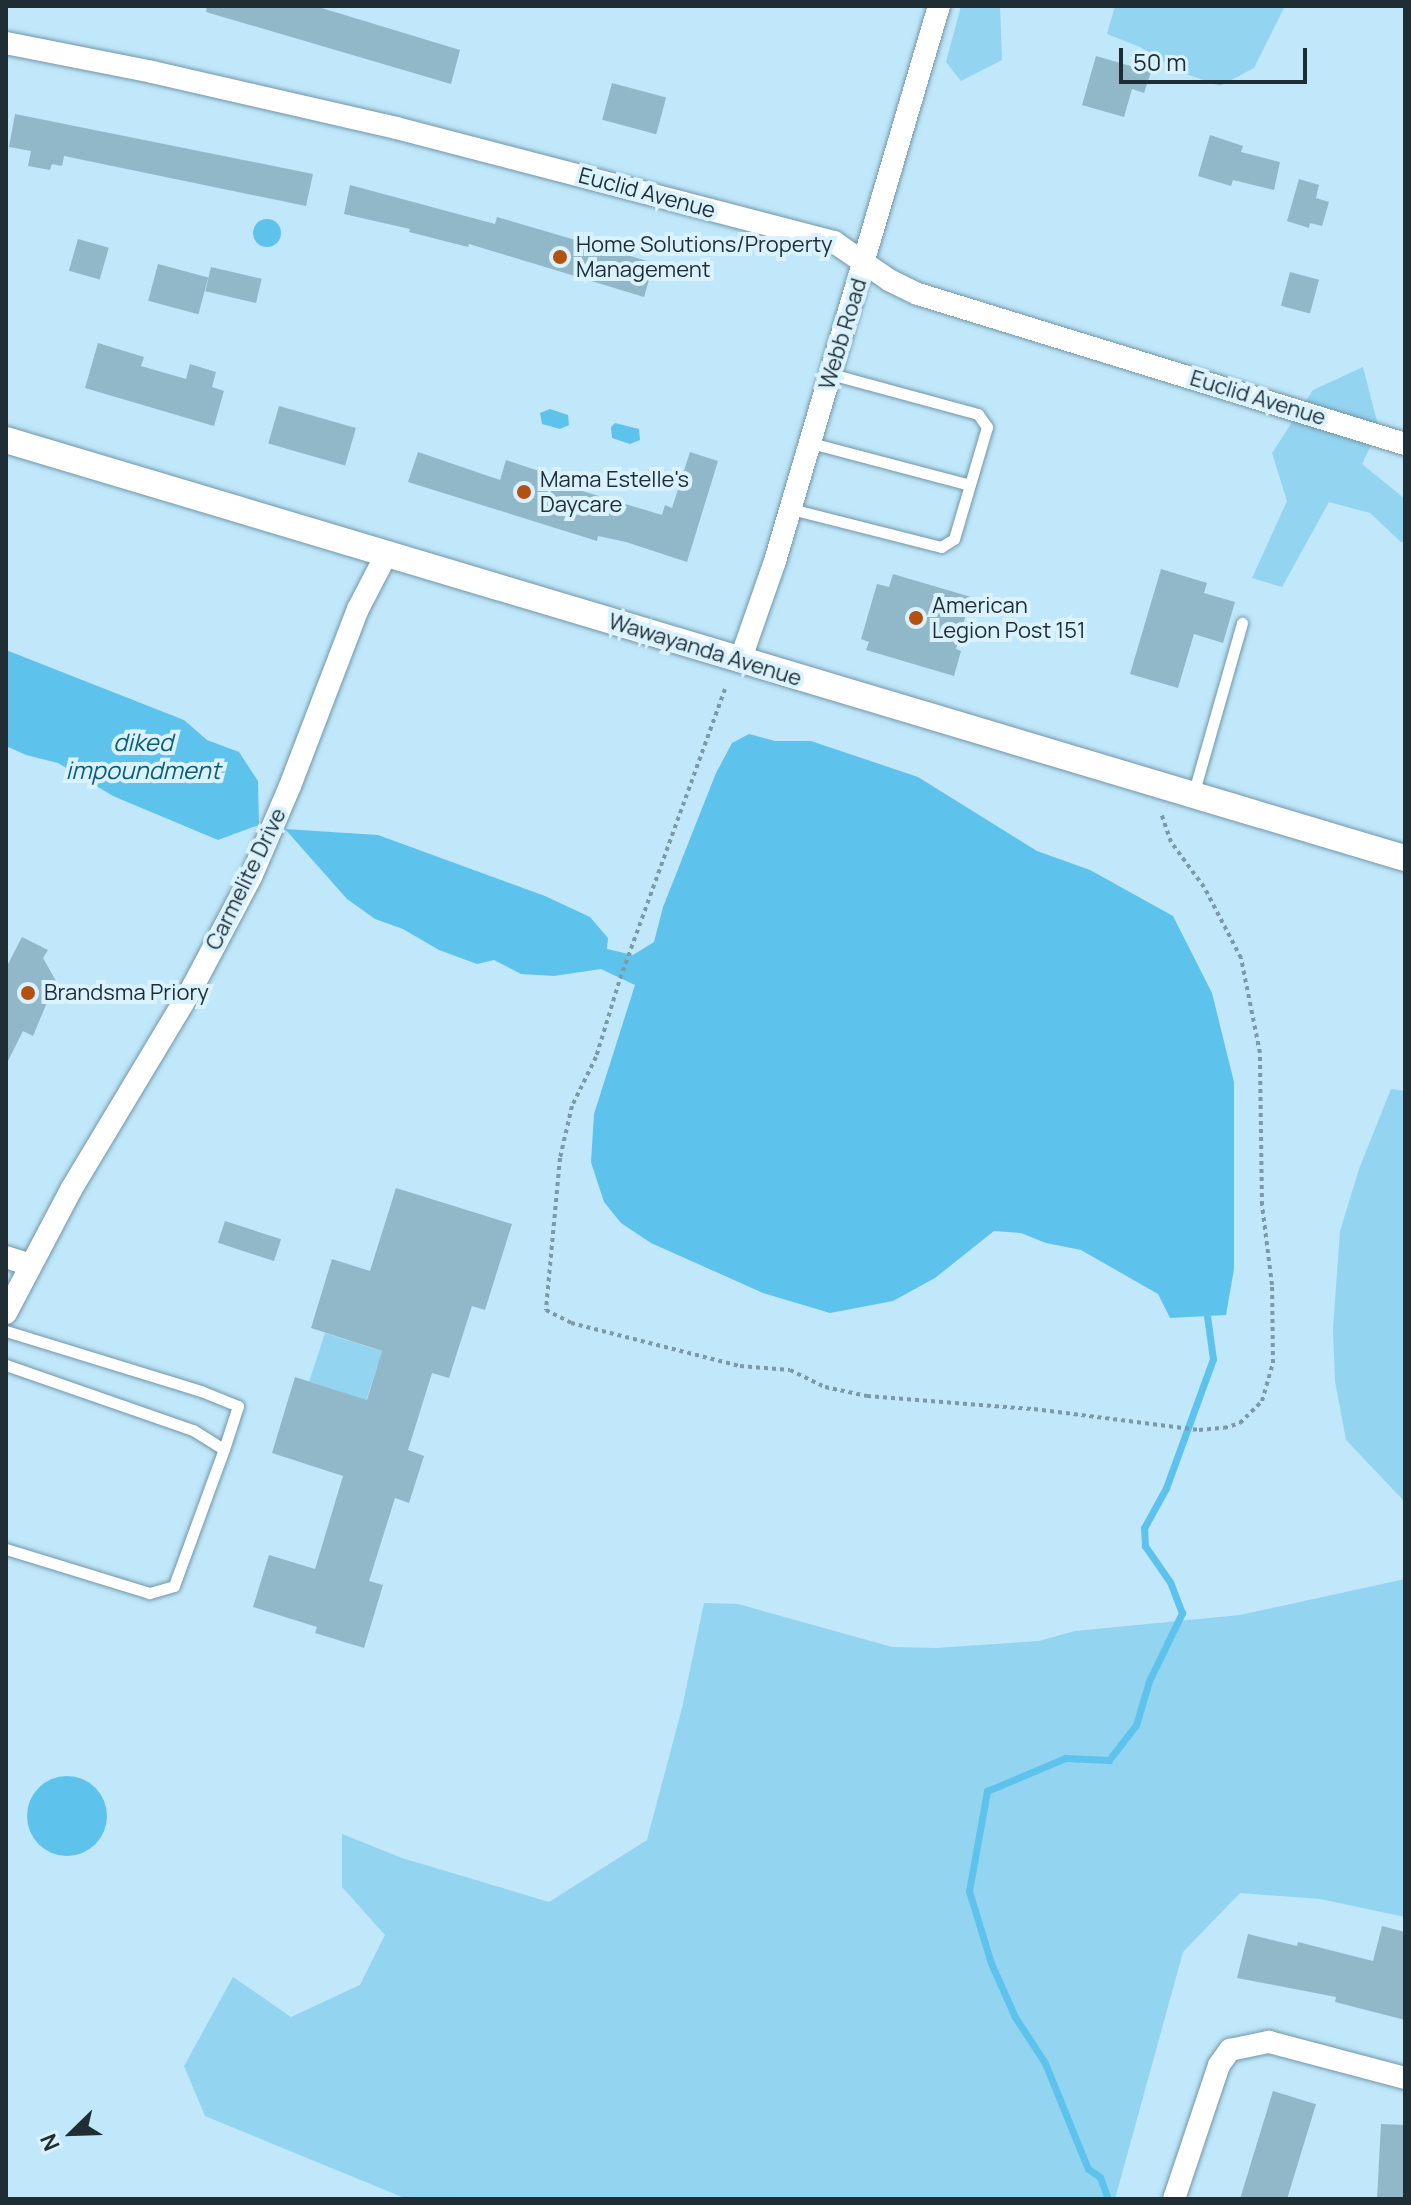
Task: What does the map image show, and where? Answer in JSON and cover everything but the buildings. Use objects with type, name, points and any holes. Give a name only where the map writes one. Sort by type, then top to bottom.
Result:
[{"type":"street","name":"Webb Road","points":[[740,661],[791,509],[939,6]]},
{"type":"street","name":"Euclid Avenue","points":[[6,43],[152,72],[396,128],[834,242],[866,261],[889,280],[918,294],[1405,444]]},
{"type":"street","name":"Wawayanda Avenue","points":[[6,440],[1405,858]]},
{"type":"street","name":"Carmelite Drive","points":[[6,1313],[30,1265],[190,992],[251,877],[358,609],[386,555]]},
{"type":"street","points":[[6,1257],[30,1265]]},
{"type":"street","points":[[1174,2199],[1219,2065],[1230,2050],[1247,2044],[1269,2042],[1405,2078]]},
{"type":"lane","points":[[791,509],[941,547],[954,539],[970,485],[987,427],[978,414],[831,374]]},
{"type":"lane","points":[[811,443],[970,485]]},
{"type":"lane","points":[[1193,796],[1242,623]]},
{"type":"lane","points":[[6,1331],[201,1391],[238,1406],[174,1586],[149,1593],[6,1549]]},
{"type":"lane","points":[[6,1365],[193,1430],[224,1449]]},
{"type":"path","points":[[725,689],[619,982],[596,1057],[572,1106],[560,1158],[546,1310],[571,1323],[740,1366],[790,1370],[825,1387],[867,1396],[1034,1409],[1199,1430],[1240,1423],[1262,1401],[1273,1363],[1272,1285],[1262,1205],[1260,1053],[1241,958],[1204,887],[1171,842],[1161,817],[1160,786]]},
{"type":"shaded area","points":[[961,6],[1000,6],[1002,60],[961,81],[946,62]]},
{"type":"shaded area","points":[[1115,6],[1285,6],[1254,68],[1220,86],[1183,73],[1140,47],[1107,34]]},
{"type":"shaded area","points":[[1363,367],[1379,429],[1362,464],[1405,499],[1405,542],[1401,542],[1370,513],[1329,502],[1282,587],[1252,578],[1287,501],[1272,453],[1313,390]]},
{"type":"shaded area","points":[[1391,1089],[1405,1091],[1405,1502],[1346,1440],[1335,1381],[1333,1329],[1340,1231],[1359,1169]]},
{"type":"shaded area","points":[[325,1333],[382,1352],[366,1400],[309,1382]]},
{"type":"shaded area","points":[[1405,1579],[1405,1917],[1320,1899],[1240,1893],[1183,1952],[1115,2199],[407,2199],[205,2116],[184,2066],[233,1977],[291,2017],[360,1985],[385,1935],[342,1887],[342,1834],[402,1858],[549,1902],[647,1840],[682,1708],[704,1603],[738,1604],[892,1647],[936,1648],[1039,1641],[1075,1631],[1240,1615]]},
{"type":"water","points":[[267,219],[277,223],[281,233],[277,243],[267,247],[257,243],[253,233],[257,223]]},
{"type":"water","points":[[550,409],[568,415],[569,425],[560,429],[542,424],[540,413]]},
{"type":"water","points":[[615,423],[639,429],[640,440],[630,444],[612,438],[611,427]]},
{"type":"water","name":"diked impoundment","points":[[6,650],[184,720],[207,740],[239,752],[258,781],[259,825],[218,840],[113,796],[58,763],[6,746]]},
{"type":"water","points":[[749,734],[775,741],[811,741],[918,777],[1037,851],[1090,870],[1173,916],[1212,993],[1234,1082],[1234,1269],[1226,1315],[1170,1318],[1158,1294],[1081,1250],[1046,1243],[1021,1233],[994,1231],[935,1278],[893,1301],[830,1313],[763,1293],[651,1243],[621,1223],[604,1202],[591,1162],[594,1114],[635,985],[601,969],[554,976],[521,974],[494,960],[477,964],[439,950],[403,929],[375,919],[347,899],[285,829],[378,835],[545,896],[590,917],[608,938],[607,949],[633,955],[654,942],[663,907],[716,773],[732,743]]},
{"type":"water","points":[[67,1776],[82,1779],[95,1788],[104,1801],[107,1816],[104,1831],[95,1844],[82,1853],[67,1856],[52,1853],[39,1844],[30,1831],[27,1816],[30,1801],[39,1788],[52,1779]]},
{"type":"waterway","points":[[1108,2199],[1100,2177],[1088,2169],[1045,2063],[1015,2017],[991,1963],[969,1891],[987,1791],[1065,1758],[1109,1760],[1136,1725],[1149,1681],[1182,1613],[1170,1582],[1145,1546],[1144,1528],[1166,1488],[1213,1359],[1207,1316]]},
{"type":"place","name":"Home Solutions/Property Management","points":[[560,257]]},
{"type":"place","name":"Mama Estelle's Daycare","points":[[524,492]]},
{"type":"place","name":"American Legion Post 151","points":[[916,618]]},
{"type":"place","name":"Brandsma Priory","points":[[28,993]]}]
